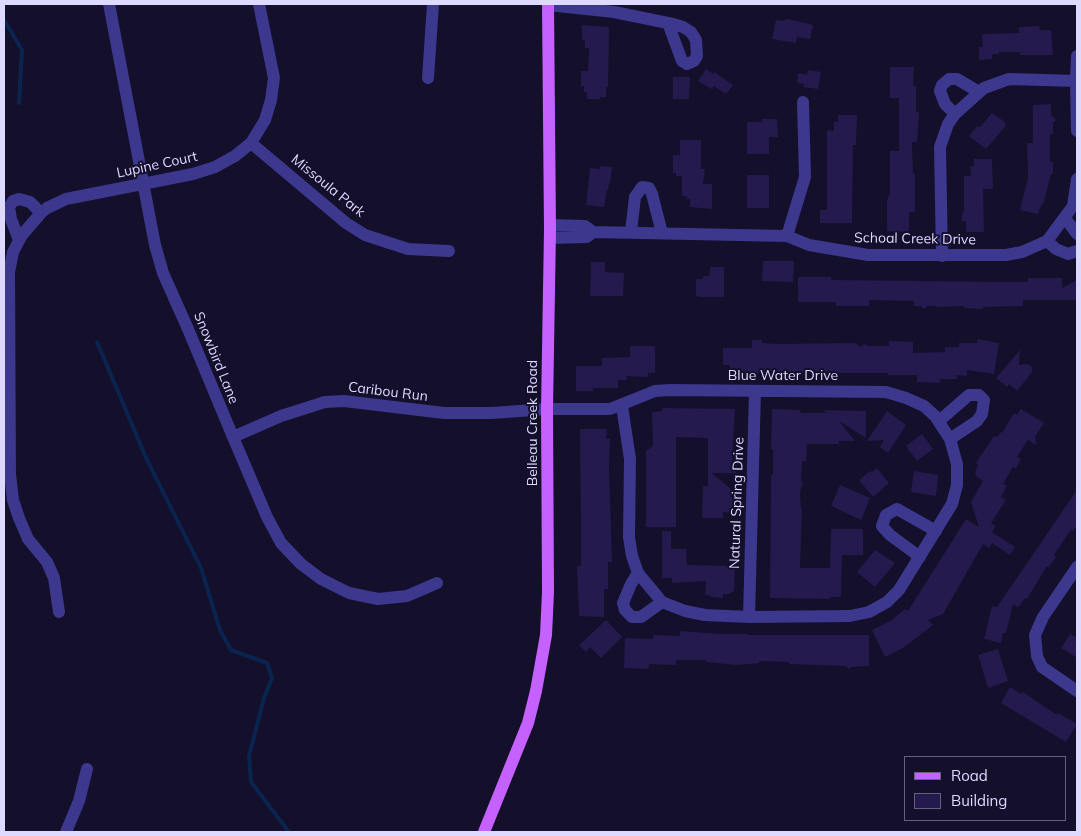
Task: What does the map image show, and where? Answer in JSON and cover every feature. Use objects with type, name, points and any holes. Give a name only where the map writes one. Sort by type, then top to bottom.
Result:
[{"type":"main road","name":"Belleau Creek Road","points":[[484,832],[528,723],[546,635],[548,592],[550,238],[548,5]]},
{"type":"street","name":"Snowbird Lane","points":[[109,4],[155,245],[163,273],[267,517],[281,543],[301,564],[322,580],[349,593],[378,599],[407,596],[437,583]]},
{"type":"street","name":"Lupine Court","points":[[59,612],[54,578],[47,562],[28,539],[13,500],[10,474],[9,272],[12,252],[19,240],[41,213],[66,199],[193,174],[215,167],[235,156],[251,143],[265,120],[271,100],[274,78],[259,4]]},
{"type":"street","points":[[428,78],[432,4]]},
{"type":"street","points":[[548,5],[614,12],[668,23]]},
{"type":"street","points":[[1077,56],[1077,131]]},
{"type":"street","points":[[955,114],[945,104],[940,91],[942,85],[949,79],[957,79],[979,92]]},
{"type":"street","points":[[942,256],[940,147],[948,124],[955,114],[984,88],[1010,79],[1076,81]]},
{"type":"street","points":[[787,236],[805,177],[803,102]]},
{"type":"street","name":"Missoula Park","points":[[251,143],[346,223],[365,235],[408,248],[449,251]]},
{"type":"street","name":"Schoal Creek Drive","points":[[550,238],[586,237],[593,232],[787,236],[809,245],[868,255],[1006,255],[1022,252],[1047,241],[1073,206],[1077,179]]},
{"type":"street","points":[[632,232],[635,197],[642,187],[649,188],[652,194],[662,233]]},
{"type":"street","points":[[19,240],[11,219],[9,207],[13,201],[18,199],[30,202],[41,213]]},
{"type":"street","points":[[1065,218],[1077,234]]},
{"type":"street","name":"Schoal Creek Drive","points":[[550,225],[585,226],[593,232]]},
{"type":"street","points":[[1047,241],[1056,250],[1068,254],[1077,251]]},
{"type":"street","name":"Natural Spring Drive","points":[[749,617],[755,390]]},
{"type":"street","name":"Blue Water Drive","points":[[548,409],[610,410],[655,391],[886,392],[924,406],[939,421],[950,439],[957,464],[957,485],[952,504],[899,590],[887,602],[869,612],[850,616],[749,617],[705,615],[685,611],[662,602],[638,573],[632,556],[629,537],[630,458],[622,406]]},
{"type":"street","points":[[939,421],[969,395],[979,395],[984,400],[982,414],[977,421],[950,439]]},
{"type":"street","name":"Caribou Run","points":[[233,437],[281,416],[325,402],[344,401],[444,413],[492,413],[548,409]]},
{"type":"street","points":[[920,557],[890,535],[882,526],[886,515],[897,509],[936,531]]},
{"type":"street","points":[[1077,567],[1043,617],[1035,635],[1037,656],[1042,667],[1077,691]]},
{"type":"street","points":[[638,573],[631,584],[623,604],[625,610],[632,617],[641,617],[662,602]]},
{"type":"street","points":[[66,832],[79,801],[88,769]]},
{"type":"building","points":[[789,19],[813,25],[810,39],[797,37],[796,43],[772,39],[776,20],[784,21]]},
{"type":"building","points":[[582,25],[609,27],[608,87],[606,87],[606,97],[600,97],[600,99],[587,99],[587,92],[584,92],[584,86],[581,86],[581,71],[588,71],[589,48],[585,48],[585,40],[582,40]]},
{"type":"building","points":[[1039,26],[1040,30],[1051,30],[1053,55],[1020,55],[1020,52],[999,52],[999,54],[992,54],[992,59],[979,60],[979,47],[983,47],[982,34],[1019,33],[1019,27]]},
{"type":"building","points":[[890,67],[914,67],[913,86],[916,86],[916,112],[919,112],[917,142],[912,142],[913,174],[915,174],[915,212],[909,212],[909,232],[887,231],[887,200],[890,194],[890,151],[899,151],[899,98],[890,98]]},
{"type":"building","points":[[706,69],[733,85],[726,94],[714,86],[711,89],[698,81]]},
{"type":"building","points":[[808,70],[821,72],[818,89],[803,87],[804,84],[797,83],[798,73],[807,75]]},
{"type":"building","points":[[673,77],[690,77],[689,99],[673,99]]},
{"type":"building","points":[[1051,104],[1051,115],[1057,120],[1053,123],[1053,134],[1050,134],[1050,162],[1053,162],[1053,174],[1051,174],[1044,202],[1038,214],[1020,210],[1028,178],[1027,143],[1033,143],[1033,105]]},
{"type":"building","points":[[992,113],[1005,122],[1005,127],[986,149],[969,136]]},
{"type":"building","points":[[838,115],[857,115],[856,145],[853,145],[852,223],[820,223],[820,210],[827,210],[827,130],[834,131],[834,122],[838,122]]},
{"type":"building","points":[[762,119],[777,119],[778,137],[769,137],[769,154],[747,154],[747,122],[762,122]]},
{"type":"building","points":[[680,140],[701,140],[701,169],[705,169],[703,184],[712,184],[712,209],[690,207],[690,199],[687,199],[687,196],[682,196],[682,176],[676,176],[676,173],[673,173],[673,155],[680,155]]},
{"type":"building","points":[[974,159],[992,159],[993,189],[983,189],[984,232],[966,232],[966,221],[962,221],[962,213],[964,212],[964,176],[971,176],[970,166],[974,166]]},
{"type":"building","points":[[600,166],[612,167],[604,207],[586,205],[590,168],[600,169]]},
{"type":"building","points":[[747,175],[769,175],[769,208],[747,208]]},
{"type":"building","points":[[763,261],[794,261],[793,282],[762,281]]},
{"type":"building","points":[[591,262],[605,262],[605,272],[624,273],[623,296],[590,296]]},
{"type":"building","points":[[710,267],[724,267],[724,297],[696,296],[696,279],[703,279],[703,276],[709,276]]},
{"type":"building","points":[[798,277],[831,277],[831,280],[1004,282],[1028,282],[1028,278],[1062,278],[1062,288],[1077,280],[1077,300],[1023,300],[1023,306],[983,307],[983,309],[964,308],[964,306],[927,306],[925,309],[920,306],[914,306],[914,301],[869,300],[869,306],[836,306],[836,302],[798,302]]},
{"type":"building","points":[[977,339],[999,343],[994,374],[967,370],[967,376],[957,375],[957,379],[940,379],[940,383],[917,382],[917,375],[888,375],[888,373],[734,373],[734,368],[730,368],[730,365],[723,365],[723,348],[752,348],[752,340],[762,340],[762,343],[777,344],[855,343],[861,347],[864,344],[869,346],[889,346],[889,341],[913,342],[913,353],[945,352],[945,347],[959,347],[959,343],[977,343]]},
{"type":"building","points":[[630,346],[655,346],[655,373],[648,373],[648,377],[627,376],[626,380],[618,380],[618,388],[593,388],[593,391],[576,391],[576,366],[602,366],[602,358],[630,357]]},
{"type":"building","points":[[1020,350],[1019,365],[1028,364],[1032,367],[1032,372],[1017,391],[1009,384],[1007,387],[996,378]]},
{"type":"building","points":[[662,408],[735,409],[732,463],[736,463],[736,473],[712,473],[732,490],[731,497],[735,497],[734,513],[723,512],[723,518],[702,518],[703,486],[708,486],[708,438],[676,437],[676,527],[646,527],[646,451],[653,446],[652,412],[662,411]]},
{"type":"building","points":[[772,409],[801,410],[800,413],[827,413],[823,410],[866,411],[866,438],[839,421],[855,441],[839,441],[839,444],[807,444],[806,461],[802,461],[800,568],[830,568],[831,529],[863,530],[863,555],[842,555],[841,597],[830,597],[830,599],[770,598],[771,475],[773,475],[773,449],[771,449]]},
{"type":"building","points":[[1021,409],[1044,423],[1035,437],[1036,445],[1028,440],[1017,457],[1021,459],[1016,468],[1013,467],[1003,484],[1007,486],[1001,497],[1006,500],[991,523],[996,526],[992,532],[1015,547],[1010,555],[992,543],[989,548],[983,544],[943,614],[928,620],[933,625],[903,648],[885,657],[872,630],[892,620],[905,609],[908,611],[966,519],[979,527],[971,502],[983,481],[976,476],[975,472],[978,465],[976,463],[994,436],[997,437],[1002,433],[1014,413],[1017,415]]},
{"type":"building","points":[[887,411],[906,425],[888,453],[880,447],[884,440],[867,441]]},
{"type":"building","points":[[580,429],[607,429],[606,439],[610,439],[612,562],[608,562],[608,589],[604,589],[604,617],[579,616],[577,566],[581,566]]},
{"type":"building","points":[[922,434],[933,449],[917,461],[906,446]]},
{"type":"building","points":[[877,468],[889,483],[873,497],[859,480]]},
{"type":"building","points":[[914,471],[938,475],[936,496],[911,492]]},
{"type":"building","points":[[840,485],[870,498],[861,520],[831,506]]},
{"type":"building","points":[[1077,490],[1077,525],[1062,543],[1054,555],[1056,557],[1049,567],[1047,566],[1027,599],[1025,598],[1018,608],[1013,604],[1006,633],[1003,633],[1001,643],[984,639],[992,606],[997,607]]},
{"type":"building","points":[[662,531],[671,531],[671,549],[686,549],[687,565],[735,566],[734,591],[729,594],[723,594],[723,598],[711,597],[705,595],[706,581],[672,583],[672,578],[662,578]]},
{"type":"building","points":[[875,550],[895,563],[875,587],[857,572]]},
{"type":"building","points":[[606,620],[622,637],[601,658],[590,647],[586,652],[579,645]]},
{"type":"building","points":[[680,631],[748,635],[869,635],[869,666],[851,667],[849,669],[845,666],[789,664],[789,662],[759,661],[759,663],[737,665],[706,662],[706,660],[676,660],[676,665],[649,664],[648,669],[624,668],[625,638],[653,639],[653,635],[680,636]]},
{"type":"building","points":[[1070,634],[1077,638],[1077,658],[1061,648]]},
{"type":"building","points":[[998,649],[1008,681],[988,688],[978,655]]},
{"type":"building","points":[[1010,687],[1021,694],[1023,692],[1057,715],[1058,713],[1077,724],[1066,742],[1001,703]]},
{"type":"waterway","points":[[4,20],[22,50],[19,103]]},
{"type":"waterway","points":[[97,342],[147,460],[201,568],[220,630],[231,650],[267,663],[272,678],[264,698],[249,756],[251,782],[289,832]]}]
